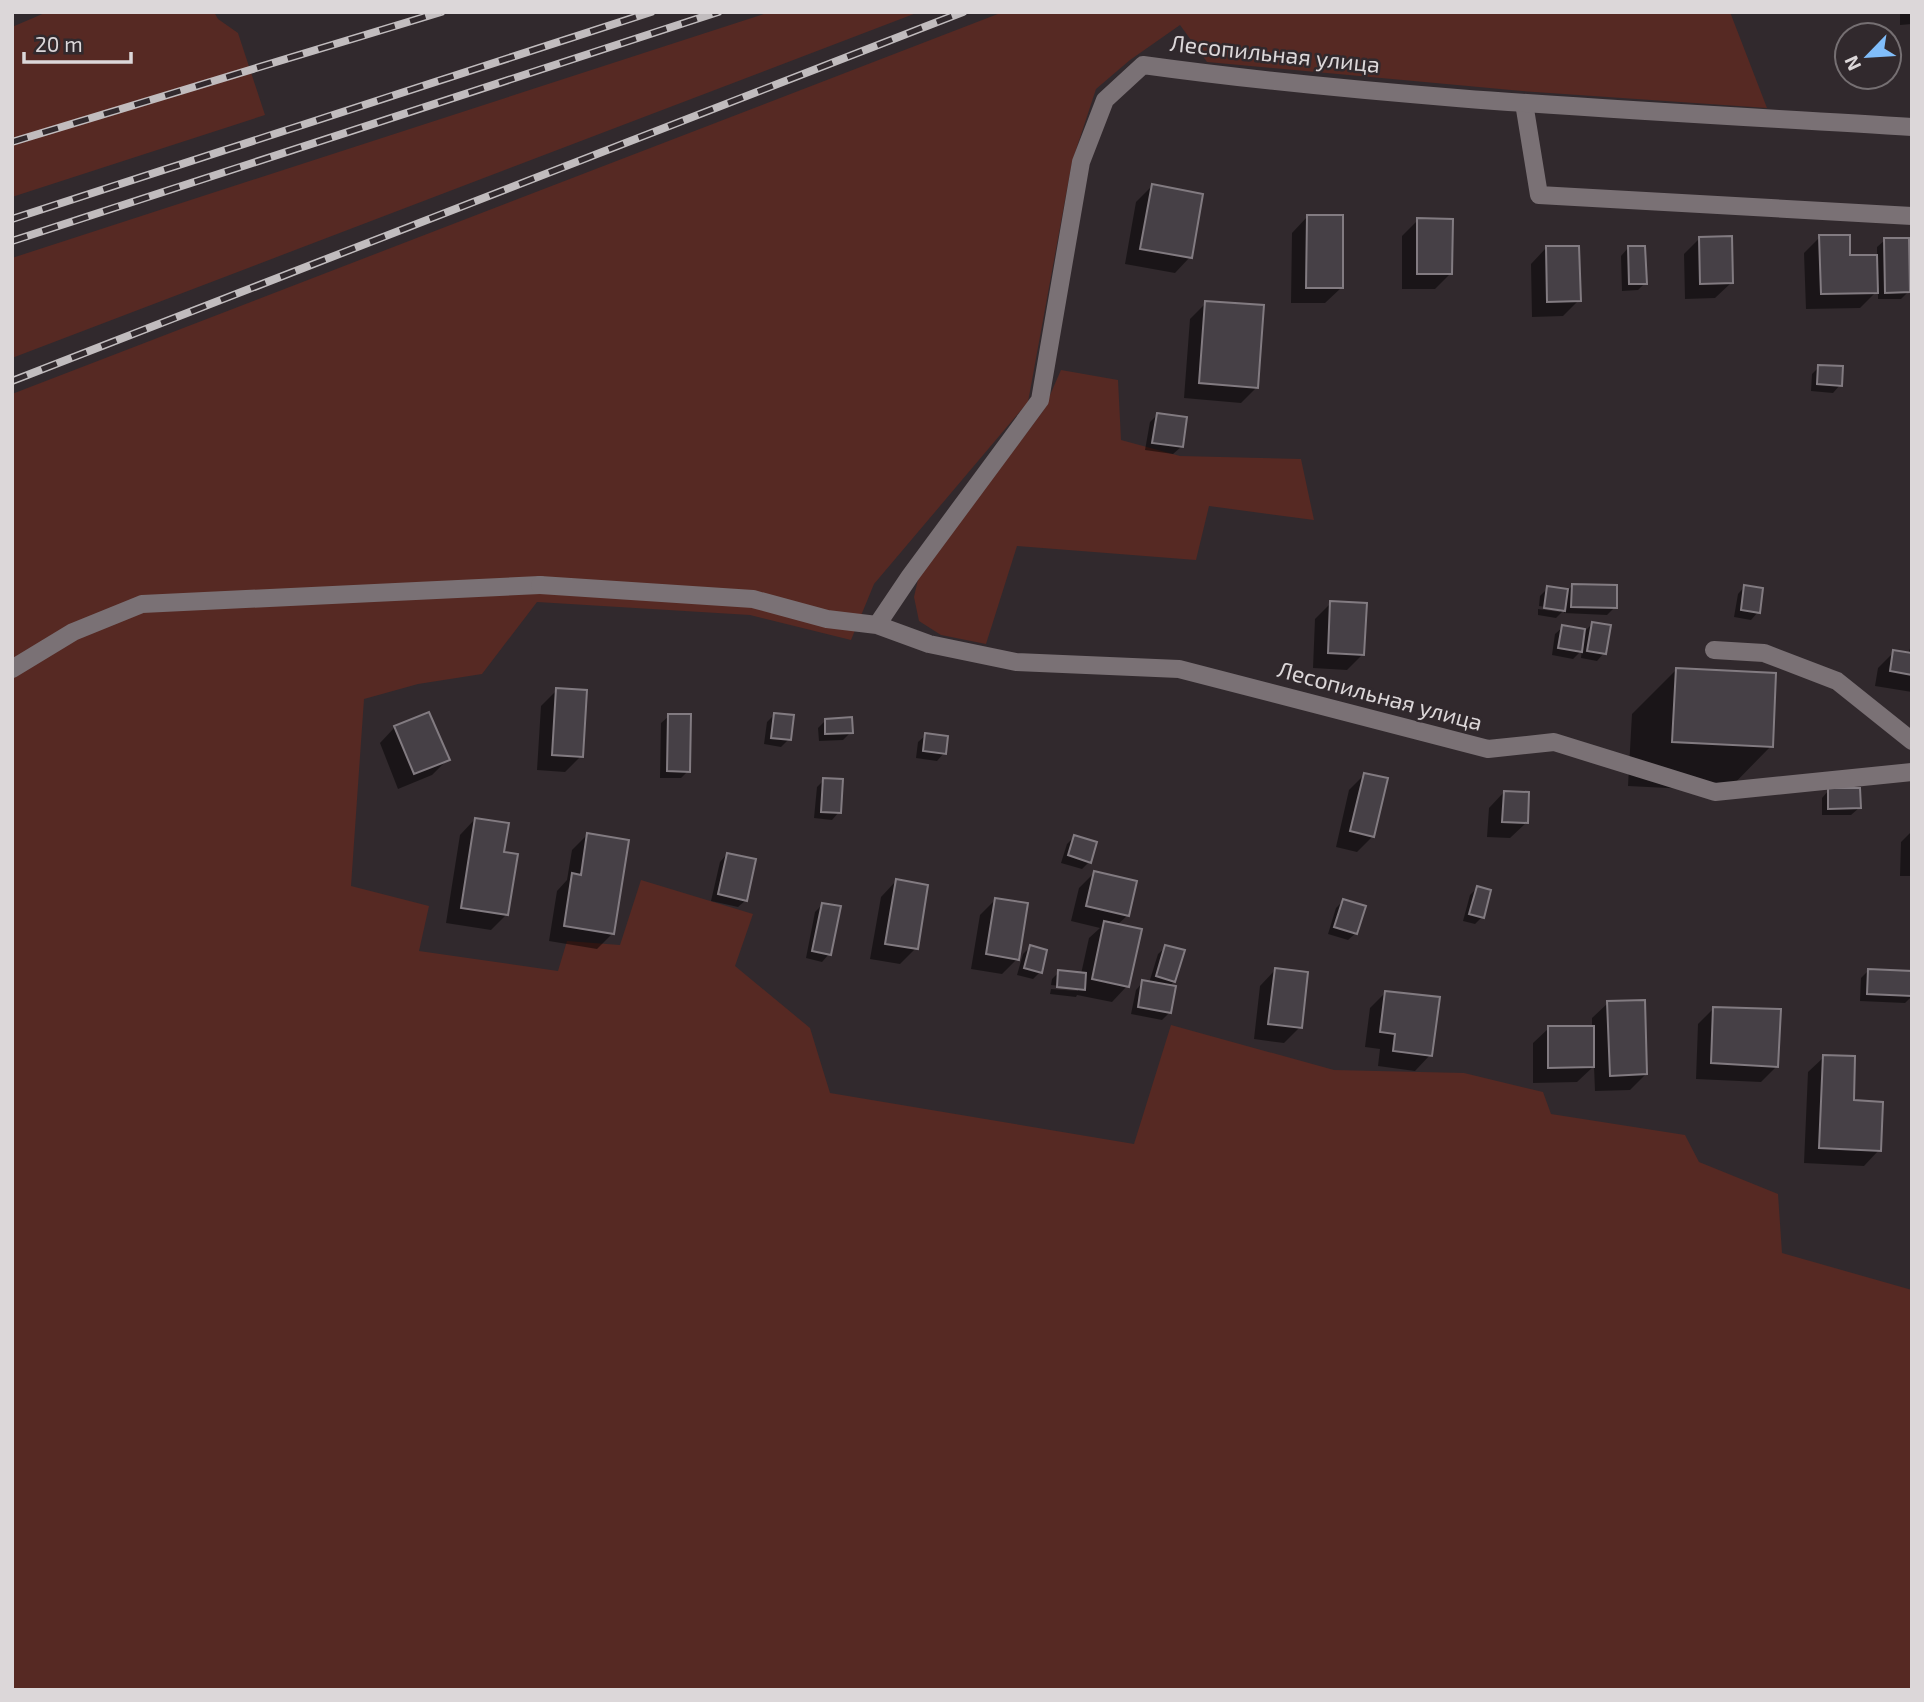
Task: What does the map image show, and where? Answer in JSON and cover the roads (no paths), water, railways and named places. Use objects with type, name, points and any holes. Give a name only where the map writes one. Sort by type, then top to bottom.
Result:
[{"type":"street","name":"Лесопильная улица","points":[[877,625],[1040,400],[1081,162],[1105,100],[1143,65],[1208,74],[1524,103],[1912,127]]},
{"type":"street","points":[[1524,103],[1539,195],[1912,216]]},
{"type":"street","name":"Лесопильная улица","points":[[12,669],[73,632],[142,604],[540,585],[753,599],[827,619],[877,625],[929,644],[1016,662],[1179,669],[1488,749],[1554,742],[1716,792],[1912,772]]},
{"type":"street","points":[[1714,650],[1764,653],[1838,681],[1912,741]]},
{"type":"railway","points":[[12,142],[441,12]]},
{"type":"railway","points":[[12,219],[651,12]]},
{"type":"railway","points":[[12,241],[718,12]]},
{"type":"railway","points":[[12,381],[963,12]]}]
